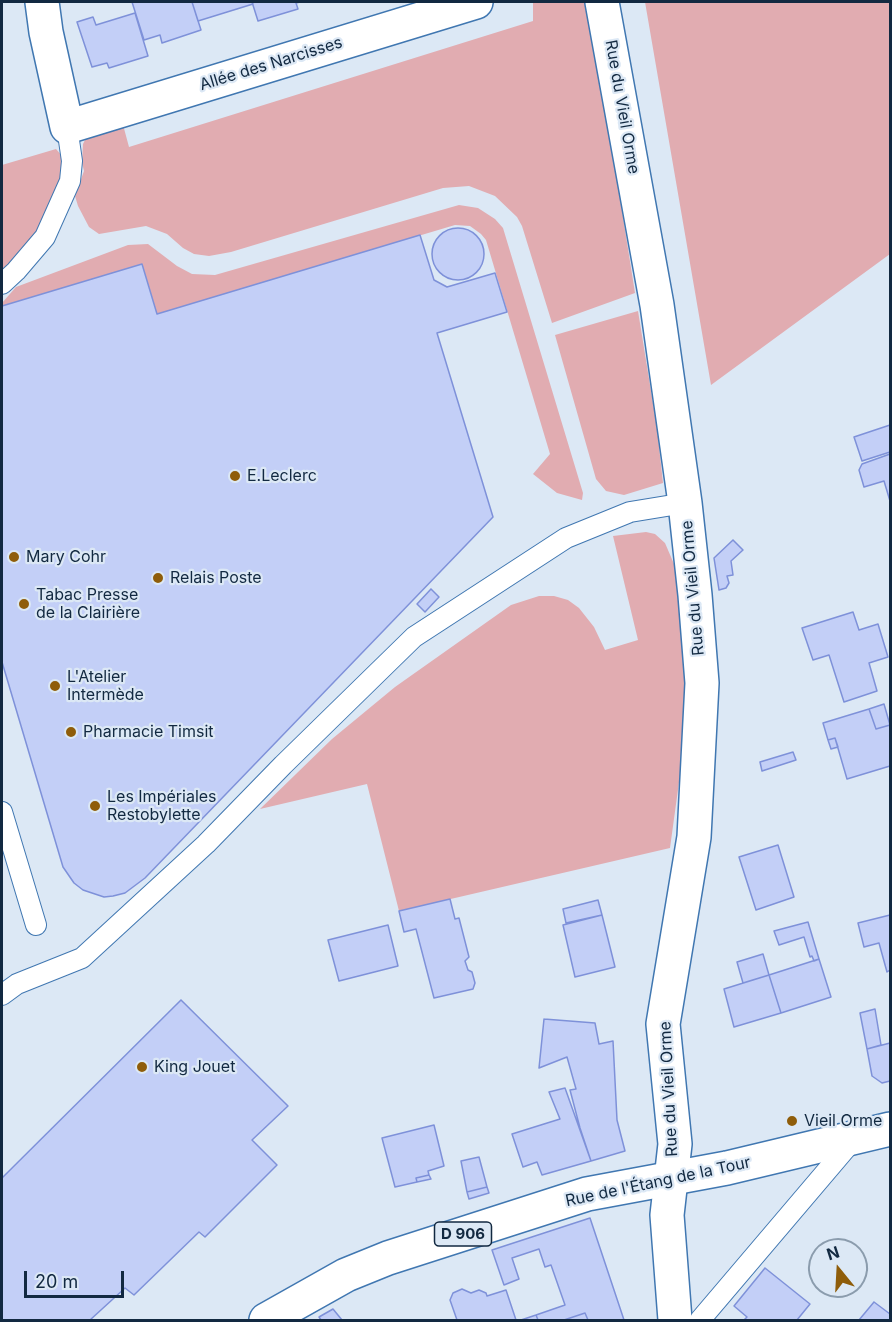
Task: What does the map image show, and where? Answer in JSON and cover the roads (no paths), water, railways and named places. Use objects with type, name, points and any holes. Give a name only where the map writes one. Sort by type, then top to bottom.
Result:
[{"type":"street","points":[[42,2],[46,32],[67,127]]},
{"type":"street","name":"Allée des Narcisses","points":[[67,127],[476,2]]},
{"type":"street","name":"Rue du Vieil Orme","points":[[602,2],[657,305],[685,503],[702,683],[694,837],[663,1024],[675,1144],[667,1215],[675,1320]]},
{"type":"street","name":"Rue de l'Étang de la Tour","points":[[266,1320],[346,1275],[388,1258],[587,1194],[727,1168],[891,1129]]},
{"type":"lane","points":[[2,284],[16,272],[45,237],[70,181],[72,161],[67,127]]},
{"type":"lane","points":[[2,995],[17,984],[82,958],[206,844],[414,637],[566,538],[630,512],[685,503]]},
{"type":"lane","points":[[2,812],[36,925]]},
{"type":"lane","points":[[700,1320],[854,1139]]},
{"type":"place","name":"E.Leclerc","points":[[235,476]]},
{"type":"place","name":"Mary Cohr","points":[[14,557]]},
{"type":"place","name":"Relais Poste","points":[[158,578]]},
{"type":"place","name":"Tabac Presse de la Clairière","points":[[24,604]]},
{"type":"place","name":"L'Atelier Intermède","points":[[55,686]]},
{"type":"place","name":"Pharmacie Timsit","points":[[71,732]]},
{"type":"place","name":"Les Impériales Restobylette","points":[[95,806]]},
{"type":"place","name":"King Jouet","points":[[142,1067]]},
{"type":"place","name":"Vieil Orme","points":[[792,1121]]}]
